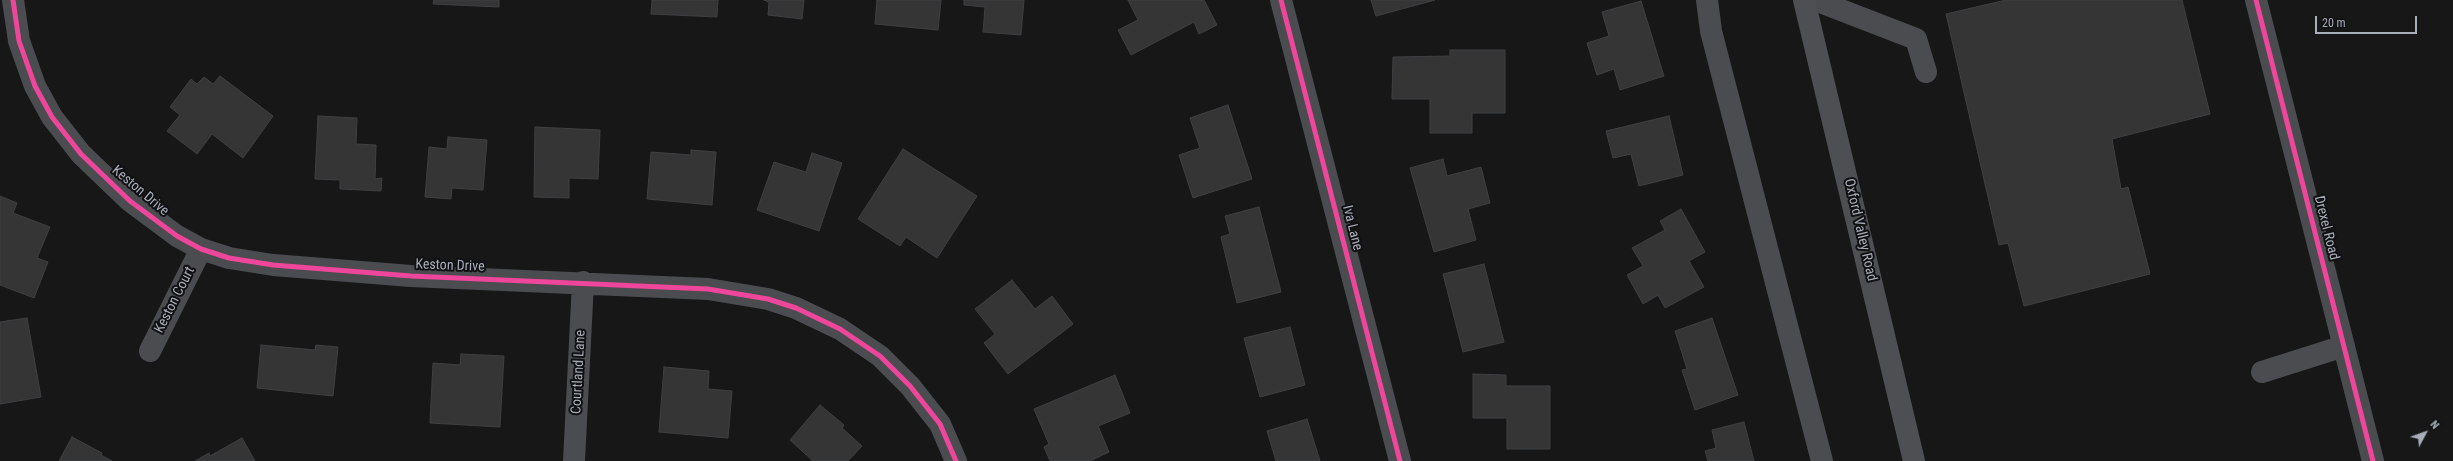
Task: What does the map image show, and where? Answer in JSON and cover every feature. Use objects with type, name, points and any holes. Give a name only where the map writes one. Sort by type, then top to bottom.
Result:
[{"type":"main road","name":"Oxford Valley Road","points":[[1804,0],[1914,461]]},
{"type":"street","name":"Keston Drive","points":[[13,0],[19,41],[35,86],[52,117],[81,154],[130,201],[177,236],[201,249],[229,258],[281,266],[411,276],[583,282],[708,289],[768,299],[796,308],[840,329],[880,356],[910,386],[940,424],[956,461]]},
{"type":"street","name":"Iva Lane","points":[[1281,0],[1400,461]]},
{"type":"street","points":[[1707,0],[1711,31],[1822,461]]},
{"type":"street","points":[[1815,0],[1916,39],[1926,72]]},
{"type":"street","name":"Drexel Road","points":[[2256,0],[2373,461]]},
{"type":"street","name":"Keston Court","points":[[150,351],[201,249]]},
{"type":"street","name":"Courtland Lane","points":[[574,461],[583,282]]},
{"type":"street","points":[[2262,372],[2344,346]]},
{"type":"building","points":[[434,0],[499,0],[499,7],[433,4]]},
{"type":"building","points":[[652,0],[718,0],[717,17],[651,14]]},
{"type":"building","points":[[764,0],[804,0],[802,19],[768,15],[769,2]]},
{"type":"building","points":[[877,0],[941,0],[938,30],[875,24]]},
{"type":"building","points":[[964,0],[1024,0],[1021,35],[983,32],[985,7],[964,5]]},
{"type":"building","points":[[1128,0],[1204,0],[1217,25],[1199,34],[1194,22],[1131,55],[1118,30],[1138,20]]},
{"type":"building","points":[[1371,0],[1435,0],[1376,16]]},
{"type":"building","points":[[2006,0],[2182,0],[2210,114],[2112,139],[2121,189],[2128,187],[2150,274],[2024,306],[2008,243],[1999,245],[1946,14]]},
{"type":"building","points":[[1641,1],[1664,76],[1620,90],[1614,69],[1597,75],[1587,43],[1609,36],[1602,12]]},
{"type":"building","points":[[1450,50],[1505,50],[1505,113],[1472,113],[1472,133],[1430,133],[1430,99],[1392,99],[1393,57],[1450,56]]},
{"type":"building","points":[[220,76],[273,116],[243,158],[212,134],[197,154],[167,131],[180,115],[170,107],[191,79],[197,84],[204,77],[213,84]]},
{"type":"building","points":[[1228,105],[1252,179],[1193,198],[1179,155],[1200,148],[1190,118]]},
{"type":"building","points":[[318,116],[357,118],[356,144],[376,145],[375,179],[382,178],[381,191],[340,189],[340,180],[315,179]]},
{"type":"building","points":[[1669,116],[1683,175],[1639,186],[1631,154],[1613,158],[1606,131]]},
{"type":"building","points":[[535,127],[600,130],[598,179],[569,178],[569,198],[534,197]]},
{"type":"building","points":[[448,137],[487,140],[483,190],[452,188],[451,199],[425,197],[429,147],[447,149]]},
{"type":"building","points":[[903,149],[977,196],[937,258],[906,237],[900,246],[858,219]]},
{"type":"building","points":[[691,150],[716,152],[712,205],[647,199],[651,152],[691,155]]},
{"type":"building","points":[[812,153],[842,163],[819,231],[757,210],[774,162],[806,172]]},
{"type":"building","points":[[1443,159],[1447,176],[1481,167],[1490,203],[1468,209],[1476,240],[1434,252],[1410,168]]},
{"type":"building","points":[[0,196],[17,203],[13,213],[50,227],[37,258],[48,262],[34,298],[0,285]]},
{"type":"building","points":[[1259,207],[1281,292],[1237,303],[1221,237],[1230,234],[1225,216]]},
{"type":"building","points":[[1681,209],[1705,252],[1689,261],[1704,287],[1665,308],[1658,295],[1643,304],[1627,275],[1643,266],[1632,248],[1665,230],[1660,221]]},
{"type":"building","points":[[1484,264],[1504,342],[1463,352],[1443,274]]},
{"type":"building","points":[[1012,280],[1035,309],[1052,296],[1073,324],[1008,374],[984,343],[995,334],[975,309]]},
{"type":"building","points":[[27,318],[41,397],[0,404],[0,322]]},
{"type":"building","points":[[1712,318],[1738,395],[1695,410],[1682,370],[1687,369],[1675,331]]},
{"type":"building","points":[[1290,327],[1305,385],[1260,397],[1244,338]]},
{"type":"building","points":[[261,345],[315,350],[316,345],[338,347],[333,396],[257,388]]},
{"type":"building","points":[[461,354],[504,356],[500,427],[430,423],[433,363],[460,365]]},
{"type":"building","points":[[664,367],[709,371],[708,389],[732,391],[728,438],[659,432]]},
{"type":"building","points":[[1473,374],[1506,375],[1506,386],[1550,386],[1550,449],[1507,449],[1507,418],[1473,418]]},
{"type":"building","points":[[1115,375],[1130,413],[1098,426],[1109,452],[1090,461],[1050,461],[1044,447],[1049,444],[1034,409]]},
{"type":"building","points":[[820,405],[844,425],[842,428],[862,446],[848,461],[813,461],[790,440]]},
{"type":"building","points":[[1307,419],[1320,461],[1276,461],[1267,431]]},
{"type":"building","points":[[1744,422],[1754,461],[1708,461],[1705,451],[1716,448],[1712,430]]},
{"type":"building","points":[[72,437],[102,453],[101,455],[112,461],[59,461]]},
{"type":"building","points":[[242,438],[255,461],[195,461],[209,453],[210,456]]},
{"type":"cycle path","points":[[13,0],[19,41],[35,86],[52,117],[81,154],[130,201],[177,236],[201,249],[229,258],[273,265],[411,276],[708,289],[768,299],[796,308],[840,329],[880,356],[910,386],[940,424],[956,461]]},
{"type":"cycle path","points":[[1281,0],[1400,461]]},
{"type":"cycle path","points":[[2256,0],[2373,461]]}]
